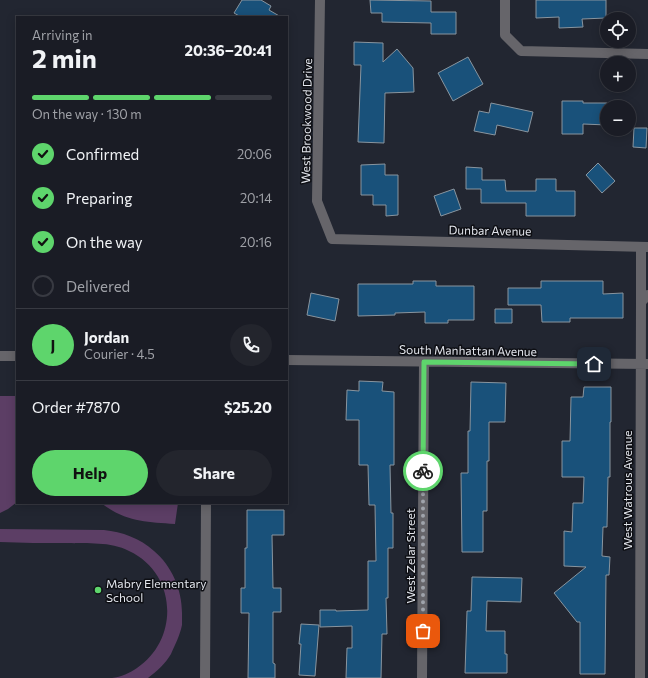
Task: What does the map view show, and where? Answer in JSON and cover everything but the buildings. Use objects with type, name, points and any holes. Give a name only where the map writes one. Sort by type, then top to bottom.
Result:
[{"type":"street","name":"West Brookwood Drive","points":[[320,0],[317,201],[332,239]]},
{"type":"street","points":[[505,0],[505,35],[521,51],[648,54]]},
{"type":"street","name":"Dunbar Avenue","points":[[332,239],[645,247]]},
{"type":"street","name":"West Watrous Avenue","points":[[640,678],[645,247]]},
{"type":"street","points":[[0,356],[16,356]]},
{"type":"street","name":"South Manhattan Avenue","points":[[288,360],[644,364]]},
{"type":"street","name":"West Zelar Street","points":[[422,678],[424,362]]},
{"type":"street","points":[[205,678],[206,504]]},
{"type":"shaded area","points":[[0,396],[16,396],[16,503],[0,513]]},
{"type":"shaded area","points":[[102,504],[178,504],[175,524],[136,520],[110,509]]},
{"type":"shaded area","points":[[0,529],[104,530],[130,536],[149,546],[171,571],[178,587],[182,604],[181,629],[171,654],[166,661],[148,678],[112,678],[131,672],[151,656],[161,641],[166,624],[167,607],[164,590],[157,574],[145,561],[129,551],[107,544],[0,542]]},
{"type":"way so far","points":[[423,471],[423,631]]},
{"type":"place","name":"Mabry Elementary School","points":[[98,590]]},
{"type":"route","points":[[423,471],[424,362],[594,364]]}]
